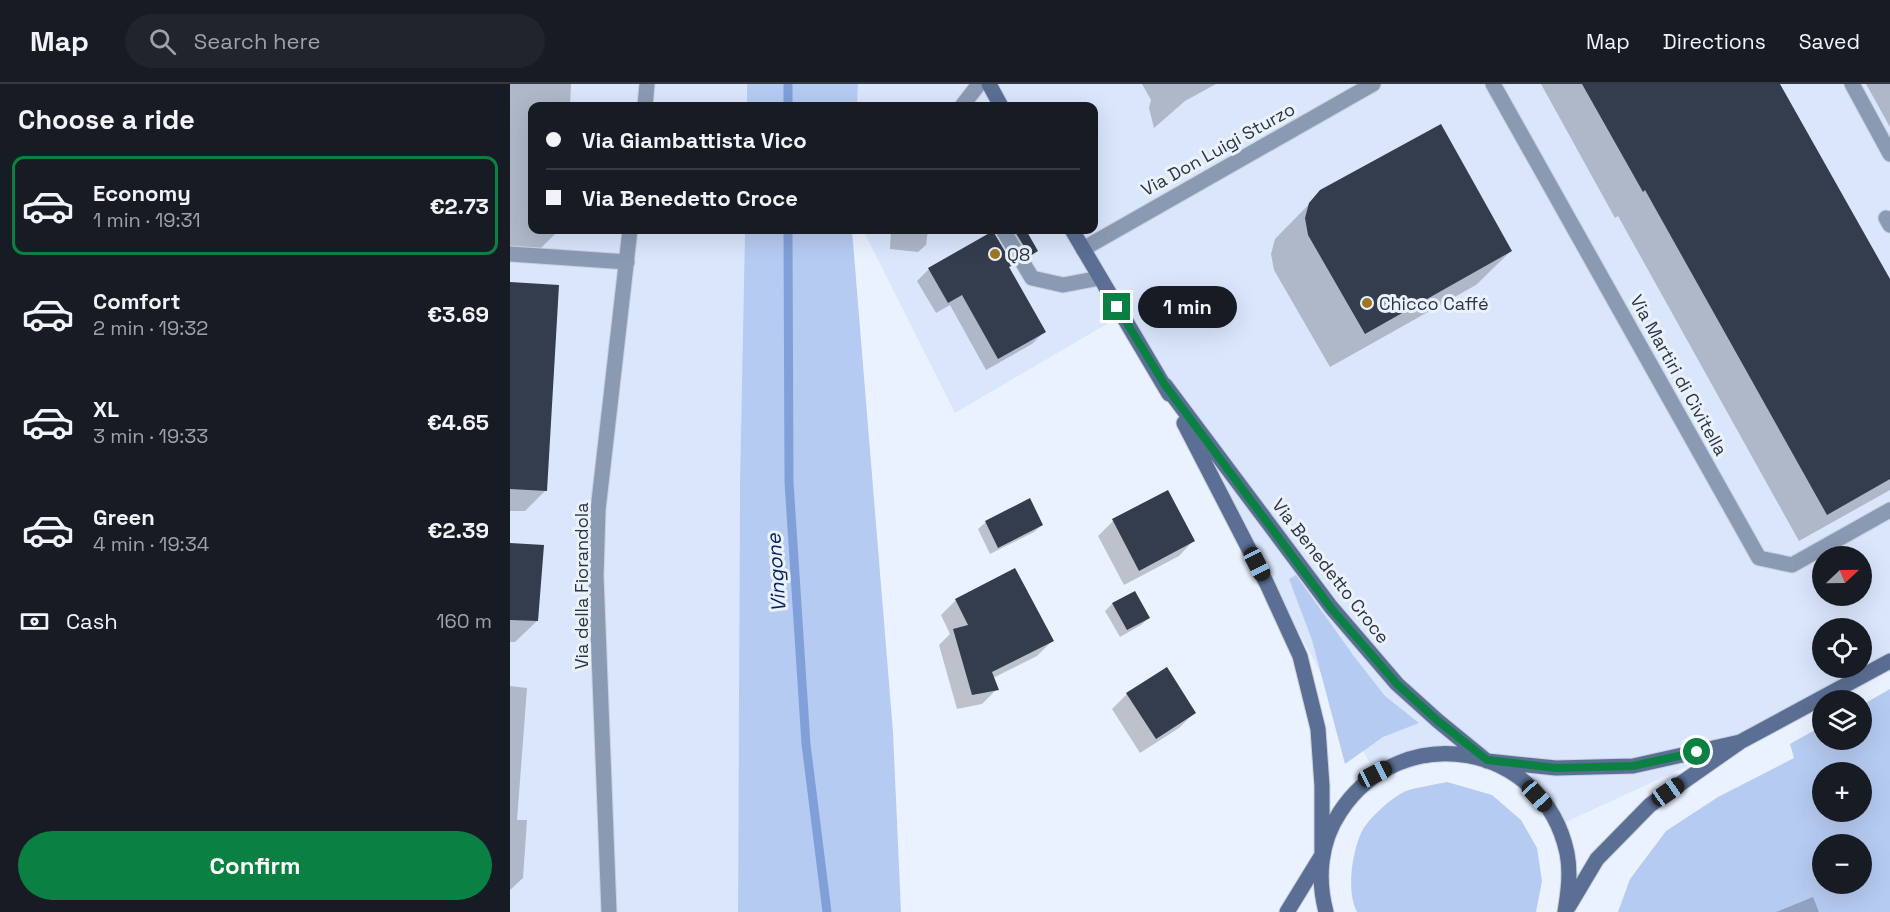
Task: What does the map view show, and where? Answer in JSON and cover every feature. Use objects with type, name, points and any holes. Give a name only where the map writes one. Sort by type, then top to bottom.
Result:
[{"type":"main road","points":[[989,84],[999,102]]},
{"type":"main road","name":"Via Benedetto Croce","points":[[1074,234],[1165,385],[1267,584],[1300,656],[1318,729],[1322,786],[1320,891],[1326,912]]},
{"type":"main road","name":"Via Benedetto Croce","points":[[1165,385],[1331,608],[1397,684],[1438,721],[1487,760],[1510,771],[1529,786],[1545,805],[1557,826],[1567,854],[1569,883],[1565,912]]},
{"type":"main road","points":[[1565,912],[1597,859],[1650,805],[1740,742],[1890,661]]},
{"type":"main road","points":[[1487,760],[1556,768],[1633,766],[1740,742]]},
{"type":"main road","name":"Via Benedetto Croce","points":[[1322,855],[1332,823],[1350,795],[1375,774],[1400,761],[1426,754],[1457,754],[1487,760]]},
{"type":"main road","points":[[1287,912],[1322,855]]},
{"type":"street","points":[[645,102],[647,84]]},
{"type":"street","points":[[965,102],[979,84]]},
{"type":"street","name":"Via Don Luigi Sturzo","points":[[1083,249],[1373,84]]},
{"type":"street","name":"Via Martiri di Civitella","points":[[1493,84],[1759,558],[1792,565],[1890,510]]},
{"type":"street","points":[[1851,84],[1890,154]]},
{"type":"street","name":"Via della Fiorandola","points":[[609,912],[597,554],[598,510],[630,234]]},
{"type":"street","points":[[1005,234],[1032,278],[1063,285],[1101,278]]},
{"type":"street","points":[[510,254],[627,262]]},
{"type":"shaded area","points":[[510,84],[747,84],[747,102],[528,102],[528,234],[745,234],[740,483],[738,912],[510,912]]},
{"type":"shaded area","points":[[747,84],[858,84],[857,102],[747,102]]},
{"type":"shaded area","points":[[858,84],[1890,84],[1890,661],[1872,671],[1872,618],[1812,618],[1812,678],[1859,678],[1836,690],[1812,690],[1812,703],[1740,742],[1557,826],[1529,786],[1457,754],[1375,773],[1165,385],[1122,315],[955,413],[865,234],[1098,234],[1098,102],[857,102]]},
{"type":"shaded area","points":[[745,234],[852,234],[893,732],[901,912],[738,912],[740,483]]},
{"type":"shaded area","points":[[1296,575],[1385,696],[1419,723],[1383,737],[1345,764],[1312,640],[1289,579]]},
{"type":"shaded area","points":[[1890,689],[1890,912],[1618,912],[1630,879],[1666,831],[1718,797],[1794,758],[1790,744],[1812,732],[1812,750],[1872,750],[1872,699]]},
{"type":"shaded area","points":[[1447,782],[1492,795],[1521,820],[1537,848],[1542,881],[1536,912],[1357,912],[1352,893],[1352,872],[1355,850],[1365,826],[1381,808],[1400,794]]},
{"type":"building","points":[[1582,84],[1780,84],[1890,279],[1890,479],[1827,515],[1645,190],[1643,192]]},
{"type":"building","points":[[1441,124],[1512,251],[1365,334],[1308,235],[1305,218],[1309,203],[1320,190]]},
{"type":"building","points":[[988,234],[995,234],[1013,265],[1009,267],[1046,332],[998,359],[962,295],[948,303],[928,268]]},
{"type":"building","points":[[1016,234],[1028,234],[1038,251],[1030,256]]},
{"type":"building","points":[[510,282],[559,285],[547,491],[510,489]]},
{"type":"building","points":[[1168,490],[1195,541],[1139,571],[1112,519]]},
{"type":"building","points":[[1030,498],[1043,525],[998,548],[985,521]]},
{"type":"building","points":[[510,543],[544,545],[538,621],[510,620]]},
{"type":"building","points":[[1015,568],[1054,641],[992,672],[999,690],[972,695],[953,629],[968,625],[955,599]]},
{"type":"building","points":[[1135,591],[1150,618],[1127,630],[1112,603]]},
{"type":"building","points":[[1167,667],[1196,713],[1156,739],[1126,693]]},
{"type":"waterway","name":"Vingone","points":[[788,84],[788,102]]},
{"type":"waterway","name":"Vingone","points":[[788,234],[789,482],[806,744],[827,912]]},
{"type":"place","name":"Q8","points":[[995,254]]},
{"type":"place","name":"Chicco Caffé","points":[[1367,303]]},
{"type":"route","points":[[1117,307],[1165,385],[1331,608],[1397,684],[1438,721],[1487,760],[1556,768],[1633,766],[1697,752]]}]
